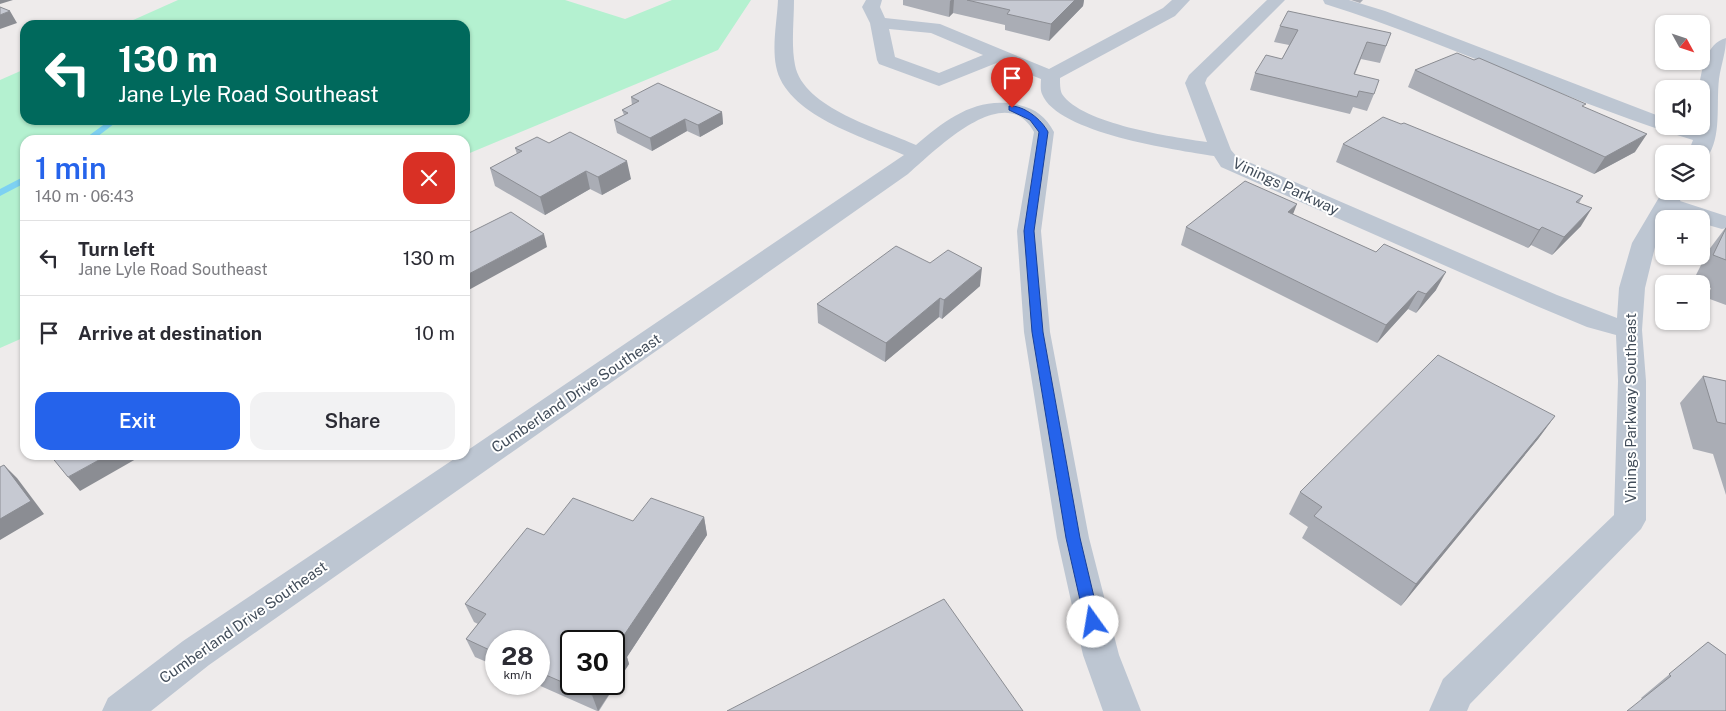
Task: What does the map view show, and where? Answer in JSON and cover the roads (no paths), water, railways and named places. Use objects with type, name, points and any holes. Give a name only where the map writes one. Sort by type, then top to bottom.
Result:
[{"type":"street","points":[[786,0],[785,64],[788,75],[800,94],[827,114],[920,154]]},
{"type":"street","points":[[874,0],[871,7],[879,23],[886,60],[939,80],[999,54]]},
{"type":"street","points":[[879,23],[934,28],[1050,76],[1169,12],[1182,0]]},
{"type":"street","points":[[1221,151],[1195,83],[1199,75],[1277,0]]},
{"type":"street","points":[[1331,0],[1405,23],[1702,145],[1708,124],[1709,77],[1715,46]]},
{"type":"street","name":"Vinings Parkway","points":[[1050,76],[1046,85],[1050,94],[1061,108],[1080,118],[1127,133],[1221,151],[1230,162],[1247,171],[1564,308],[1596,321],[1629,330]]},
{"type":"street","name":"Cumberland Drive Southeast","points":[[121,711],[196,653],[920,154],[969,115],[988,109],[1012,108],[1033,118],[1040,124],[1044,132],[1029,231],[1038,332],[1073,538],[1101,655],[1122,711]]},
{"type":"street","name":"Vinings Parkway Southeast","points":[[1448,711],[1456,692],[1630,520],[1632,381],[1629,330],[1632,288],[1644,243],[1670,200]]},
{"type":"street","points":[[1675,200],[1722,222]]},
{"type":"waterway","points":[[94,135],[108,125]]},
{"type":"waterway","points":[[0,193],[20,182]]}]
